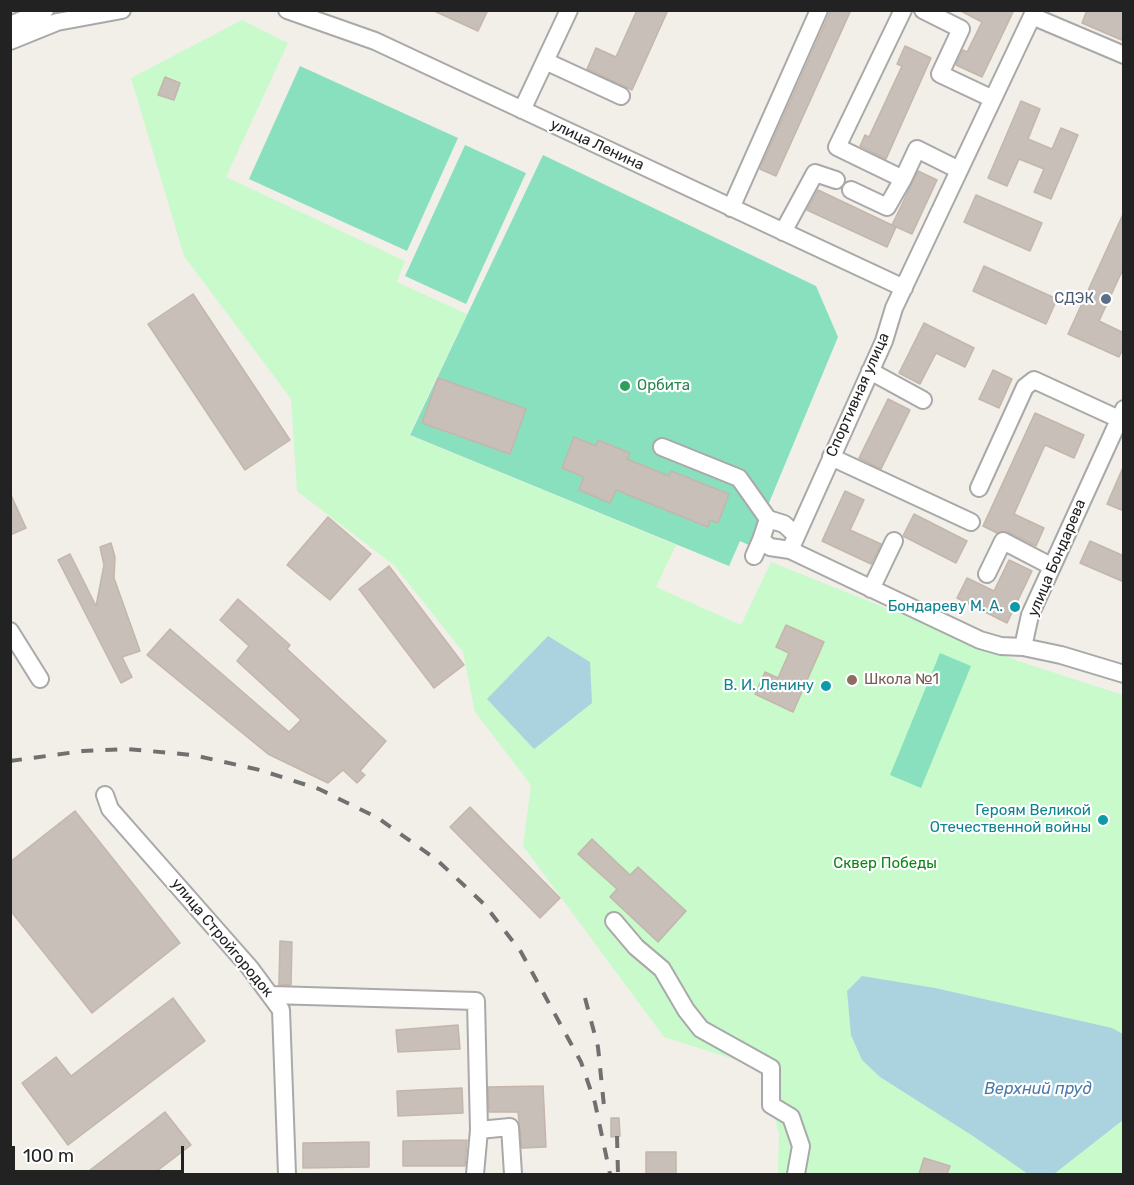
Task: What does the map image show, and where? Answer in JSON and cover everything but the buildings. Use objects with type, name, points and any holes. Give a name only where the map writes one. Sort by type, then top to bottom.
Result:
[{"type":"street","points":[[10,26],[45,10]]},
{"type":"street","points":[[10,41],[57,22],[122,10]]},
{"type":"street","points":[[522,110],[569,10]]},
{"type":"street","points":[[731,208],[819,10]]},
{"type":"street","points":[[903,10],[837,147],[903,178]]},
{"type":"street","points":[[923,10],[961,28],[940,74],[993,99]]},
{"type":"street","name":"улица Ленина","points":[[299,12],[375,41],[904,288]]},
{"type":"street","points":[[1033,13],[1124,55]]},
{"type":"street","name":"Спортивная улица","points":[[793,542],[870,371],[904,288],[1033,13]]},
{"type":"street","points":[[545,61],[621,96]]},
{"type":"street","points":[[851,190],[887,207],[917,149],[960,170]]},
{"type":"street","points":[[783,232],[814,173],[836,180]]},
{"type":"street","points":[[870,371],[923,400]]},
{"type":"street","points":[[979,488],[1025,387],[1034,380],[1121,414]]},
{"type":"street","name":"улица Бондарева","points":[[1023,647],[1030,615],[1121,414]]},
{"type":"street","points":[[662,447],[739,478],[768,519],[784,524],[793,542],[871,589],[980,640],[1001,646],[1023,647],[1061,655],[1124,674]]},
{"type":"street","points":[[831,457],[971,522]]},
{"type":"street","points":[[754,556],[768,519]]},
{"type":"street","points":[[761,540],[770,547],[793,542]]},
{"type":"street","points":[[871,589],[894,541]]},
{"type":"street","points":[[987,574],[1003,541],[1051,566]]},
{"type":"street","points":[[10,631],[40,679]]},
{"type":"street","name":"улица Стройгородок","points":[[105,795],[110,809],[272,995],[281,1010],[287,1174]]},
{"type":"street","points":[[614,921],[636,947],[662,969],[686,1010],[701,1029],[771,1068],[771,1105],[791,1117],[801,1146],[796,1174]]},
{"type":"street","points":[[272,995],[476,1001],[479,1130],[475,1174]]},
{"type":"street","points":[[479,1130],[510,1127],[513,1174]]},
{"type":"green space","name":"Сквер Победы","points":[[242,20],[288,43],[226,177],[405,261],[397,282],[467,314],[409,435],[676,545],[656,587],[741,625],[771,562],[1018,661],[1123,695],[1123,1174],[778,1174],[779,1134],[762,1068],[664,1037],[523,846],[531,785],[475,712],[463,652],[394,565],[297,491],[291,399],[184,256],[131,78]]},
{"type":"green space","points":[[300,66],[458,138],[407,251],[249,179]]},
{"type":"green space","points":[[465,145],[526,173],[466,304],[405,276]]},
{"type":"green space","name":"Орбита","points":[[543,155],[816,286],[838,337],[751,546],[740,541],[729,566],[410,435]]},
{"type":"green space","points":[[940,653],[971,666],[921,788],[890,775]]},
{"type":"water","points":[[548,636],[590,662],[592,703],[534,749],[487,699]]},
{"type":"water","name":"Верхний пруд","points":[[862,976],[935,988],[1112,1028],[1123,1034],[1123,1120],[1054,1174],[1028,1174],[880,1077],[862,1060],[851,1035],[847,991]]},
{"type":"railway","points":[[10,761],[83,751],[127,749],[193,755],[260,770],[319,789],[378,818],[437,860],[484,904],[521,952],[581,1062],[595,1103],[610,1174]]},
{"type":"railway","points":[[585,998],[598,1047],[605,1116]]},
{"type":"railway","points":[[617,1136],[618,1174]]},
{"type":"place","name":"СДЭК","points":[[1106,299]]},
{"type":"place","name":"Орбита","points":[[625,386]]},
{"type":"place","name":"Бондареву М. А.","points":[[1015,607]]},
{"type":"place","name":"Школа №1","points":[[852,680]]},
{"type":"place","name":"В. И. Ленину","points":[[826,686]]},
{"type":"place","name":"Героям Великой Отечественной войны","points":[[1103,820]]}]
